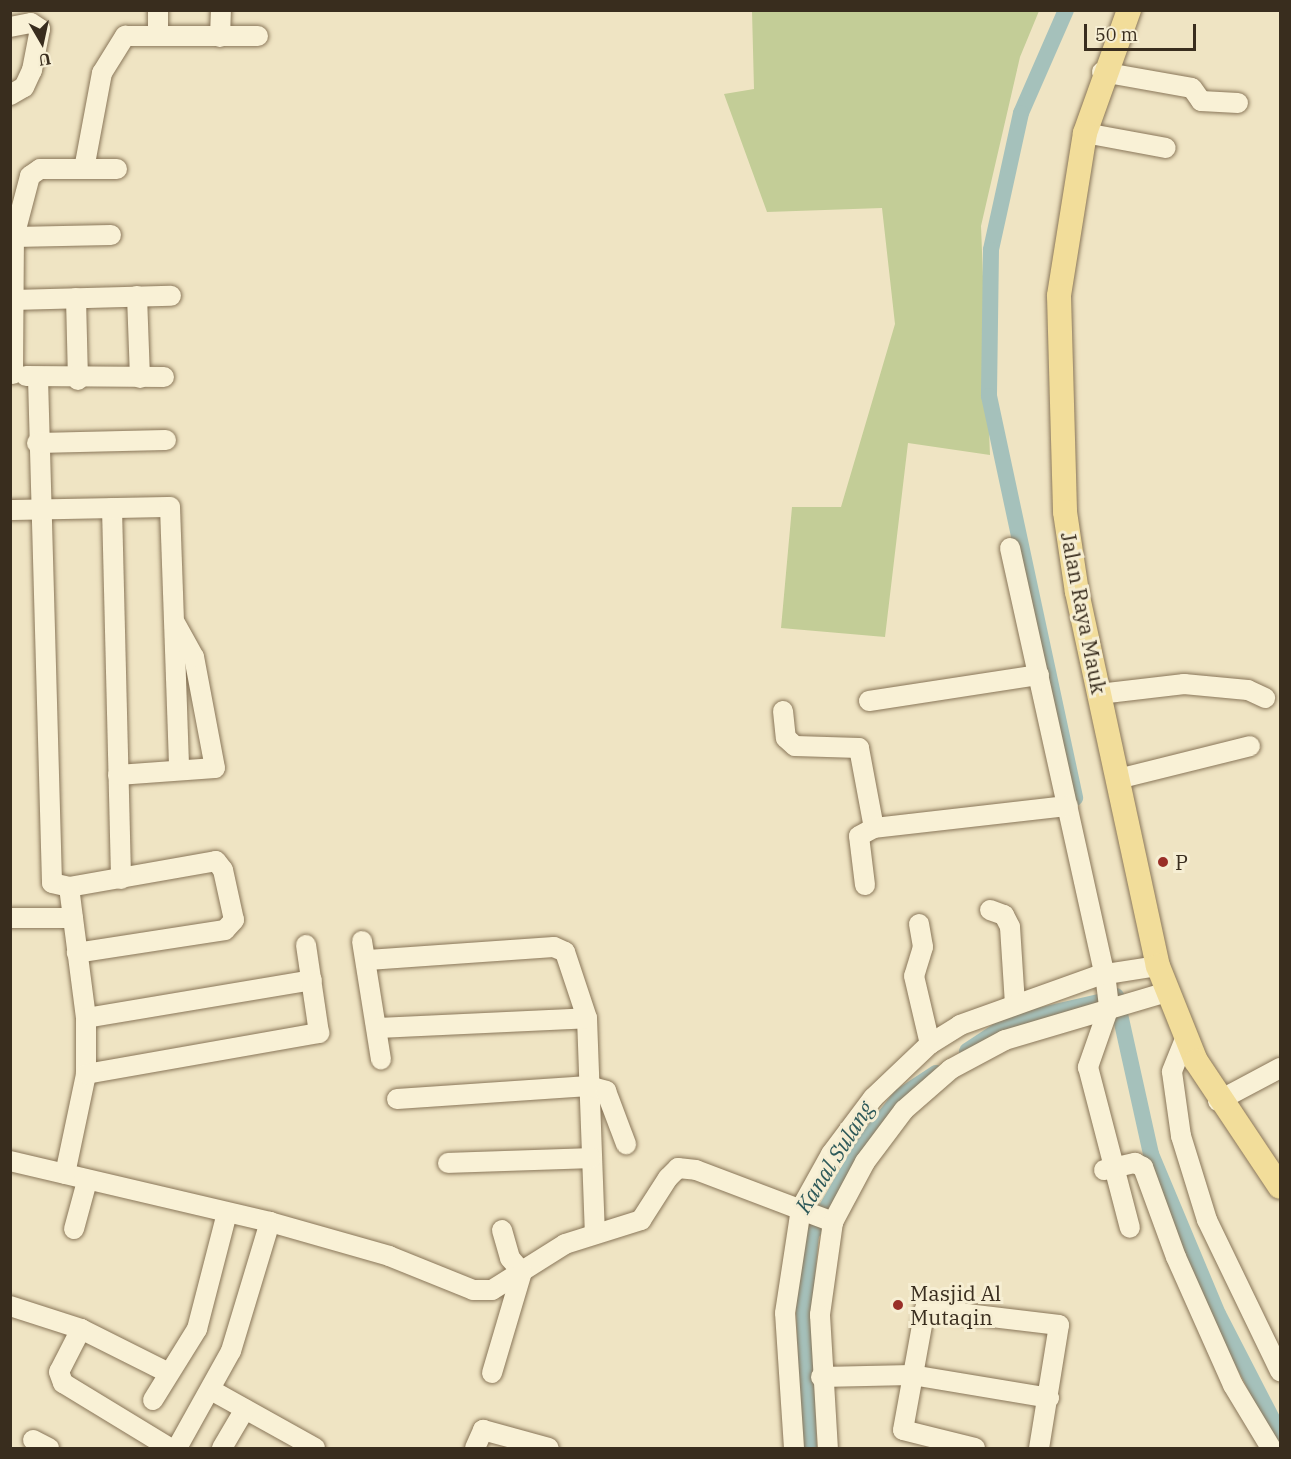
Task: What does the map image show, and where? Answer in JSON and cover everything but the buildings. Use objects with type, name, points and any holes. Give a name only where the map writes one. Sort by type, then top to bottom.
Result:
[{"type":"main road","name":"Jalan Raya Mauk","points":[[1128,10],[1102,72],[1085,133],[1059,296],[1058,396],[1065,512],[1158,995],[1185,1039],[1218,1101],[1277,1176]]},
{"type":"street","points":[[158,10],[158,33]]},
{"type":"street","points":[[220,10],[220,37]]},
{"type":"street","points":[[10,27],[41,20],[28,79],[10,95]]},
{"type":"street","points":[[84,169],[102,73],[125,36],[158,33],[220,37],[258,36]]},
{"type":"street","points":[[1102,72],[1192,88],[1201,101],[1238,103]]},
{"type":"street","points":[[1085,133],[1166,148]]},
{"type":"street","points":[[117,169],[33,172],[14,199],[12,374],[78,380],[164,377]]},
{"type":"street","points":[[14,237],[111,235]]},
{"type":"street","points":[[137,296],[140,378]]},
{"type":"street","points":[[13,300],[171,296]]},
{"type":"street","points":[[76,298],[78,380]]},
{"type":"street","points":[[38,378],[37,443],[50,876],[57,886],[69,887],[216,861],[224,870],[232,927],[76,953]]},
{"type":"street","points":[[37,443],[166,440]]},
{"type":"street","points":[[10,510],[170,507],[179,770]]},
{"type":"street","points":[[112,508],[121,879]]},
{"type":"street","points":[[1010,549],[1111,1005],[1088,1067],[1110,1168],[1130,1228]]},
{"type":"street","points":[[118,775],[179,770],[210,771],[217,763],[194,657],[174,619]]},
{"type":"street","points":[[869,701],[1039,675]]},
{"type":"street","points":[[1099,694],[1184,684],[1248,690],[1265,698]]},
{"type":"street","points":[[783,711],[786,738],[795,746],[860,748],[874,828]]},
{"type":"street","points":[[1118,779],[1251,746]]},
{"type":"street","points":[[865,885],[859,836],[874,828],[1068,806]]},
{"type":"street","points":[[65,1174],[86,1074],[86,1018],[69,887]]},
{"type":"street","points":[[990,910],[1004,915],[1010,927],[1015,1004]]},
{"type":"street","points":[[10,933],[11,918],[73,918]]},
{"type":"street","points":[[919,924],[923,947],[914,976],[930,1044]]},
{"type":"street","points":[[86,1074],[314,1036],[319,1027],[306,945]]},
{"type":"street","points":[[381,1059],[365,950],[554,947],[565,952],[576,973],[587,1018],[595,1234]]},
{"type":"street","points":[[794,1449],[785,1313],[804,1209],[831,1154],[873,1098],[930,1044],[960,1025],[1015,1004],[1104,978],[1152,967]]},
{"type":"street","points":[[86,1018],[312,980]]},
{"type":"street","points":[[828,1449],[821,1377],[820,1315],[831,1220],[865,1162],[904,1110],[951,1069],[1005,1040],[1111,1005],[1158,995]]},
{"type":"street","points":[[378,1028],[587,1018]]},
{"type":"street","points":[[1185,1039],[1172,1079],[1181,1136],[1226,1264],[1281,1371]]},
{"type":"street","points":[[1218,1101],[1281,1068]]},
{"type":"street","points":[[397,1099],[589,1086],[606,1091],[626,1144]]},
{"type":"street","points":[[448,1163],[591,1158]]},
{"type":"street","points":[[10,1161],[87,1181],[270,1222],[389,1256],[473,1290],[507,1285],[541,1255],[595,1234],[641,1220],[678,1168],[696,1170],[831,1220]]},
{"type":"street","points":[[1110,1168],[1143,1167],[1176,1257],[1233,1385],[1271,1449]]},
{"type":"street","points":[[75,1229],[87,1181]]},
{"type":"street","points":[[153,1400],[197,1329],[227,1213]]},
{"type":"street","points":[[177,1449],[231,1351],[270,1222]]},
{"type":"street","points":[[502,1230],[510,1258],[522,1272]]},
{"type":"street","points":[[492,1373],[522,1272]]},
{"type":"street","points":[[10,1306],[81,1329],[163,1370]]},
{"type":"street","points":[[975,1449],[905,1433],[912,1375],[925,1310],[1058,1324],[1061,1332],[1039,1449]]},
{"type":"street","points":[[81,1329],[59,1372],[63,1383],[170,1449]]},
{"type":"street","points":[[821,1377],[912,1375],[1049,1398]]},
{"type":"street","points":[[211,1390],[315,1449]]},
{"type":"street","points":[[222,1449],[245,1409]]},
{"type":"street","points":[[476,1449],[483,1430],[549,1449]]},
{"type":"green space","points":[[752,11],[1039,11],[1020,57],[981,226],[990,455],[908,443],[885,637],[781,628],[792,507],[841,507],[895,324],[882,208],[767,212],[724,94],[754,89]]},
{"type":"waterway","points":[[1066,10],[1021,113],[991,250],[989,396],[1075,798]]},
{"type":"waterway","points":[[1116,996],[1151,1154],[1218,1314],[1280,1434]]},
{"type":"waterway","name":"Kanal Sulang","points":[[967,1051],[1011,1022],[1117,998]]},
{"type":"waterway","name":"Kanal Sulang","points":[[809,1448],[804,1309],[811,1235],[865,1142],[901,1096],[936,1073]]},
{"type":"place","name":"P","points":[[1163,862]]},
{"type":"place","name":"Masjid Al Mutaqin","points":[[898,1305]]}]
